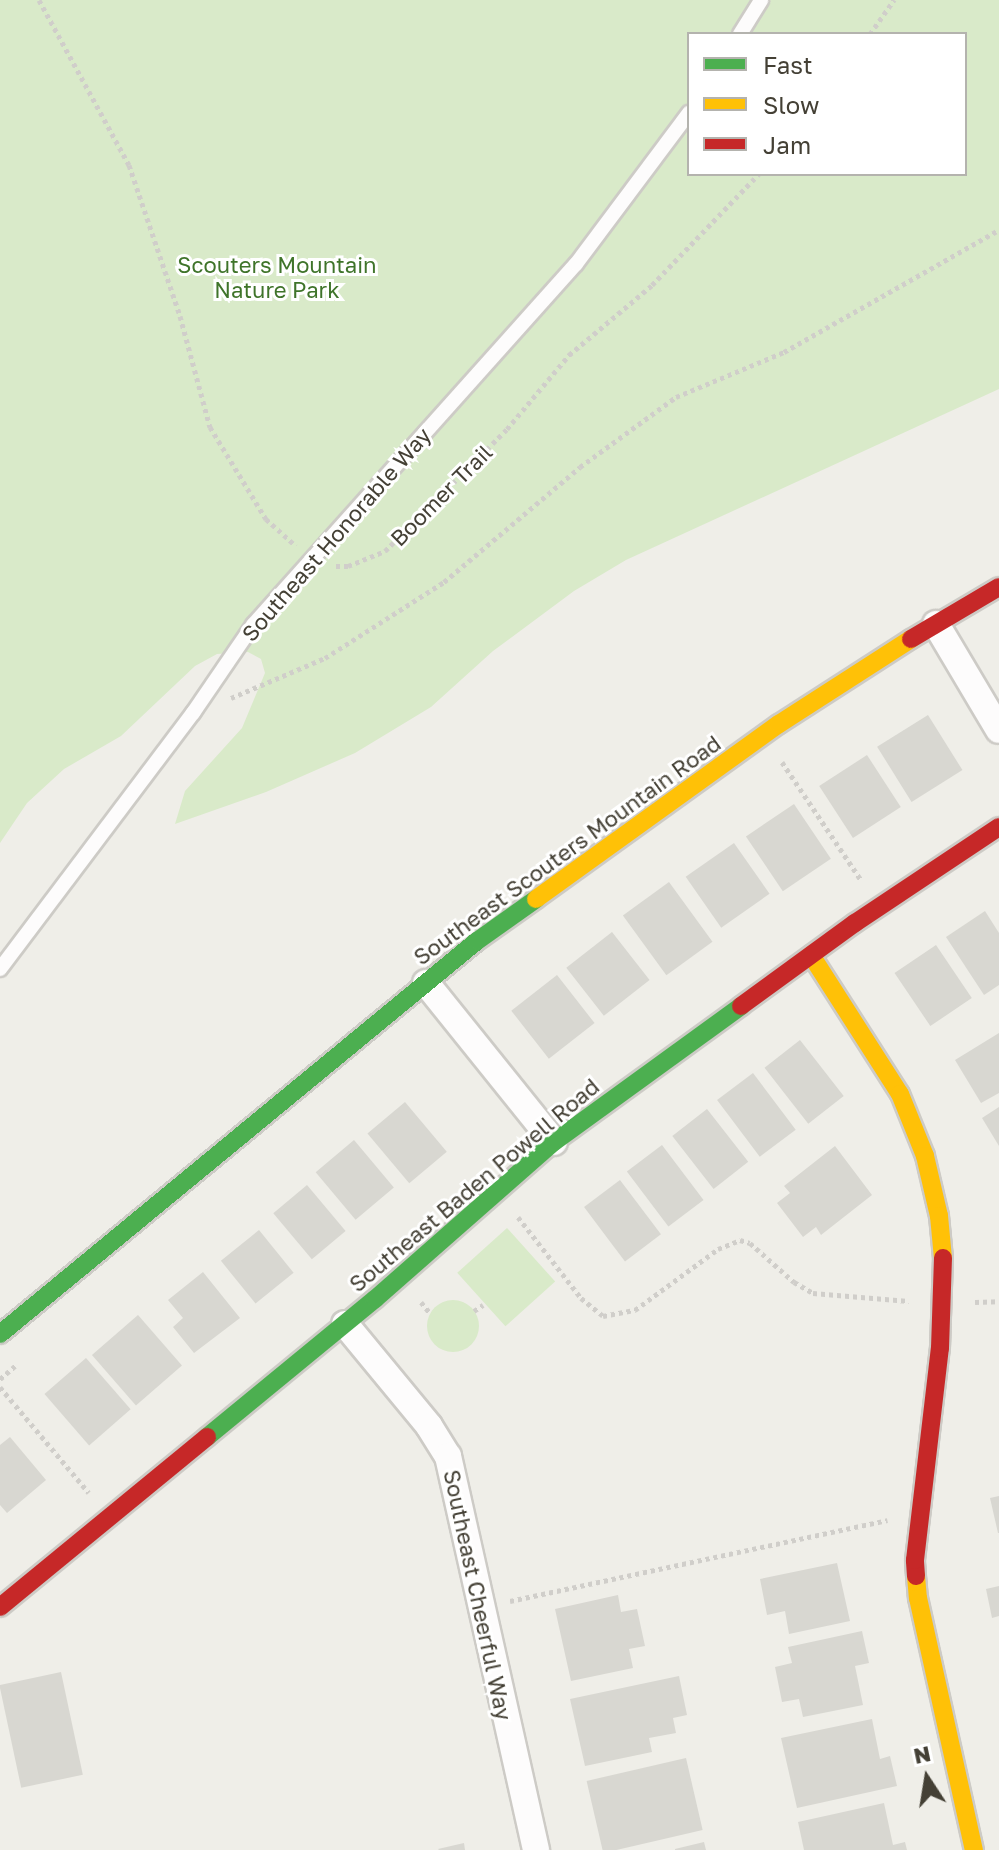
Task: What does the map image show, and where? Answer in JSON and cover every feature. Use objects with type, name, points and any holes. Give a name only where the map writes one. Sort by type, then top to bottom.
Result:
[{"type":"street","name":"Southeast Scouters Mountain Road","points":[[0,1334],[477,941],[764,734],[999,587]]},
{"type":"street","points":[[936,624],[999,730]]},
{"type":"street","name":"Southeast Baden Powell Road","points":[[0,1607],[345,1324],[554,1142],[811,955],[999,827]]},
{"type":"street","points":[[811,955],[887,1070],[925,1156],[939,1216],[942,1303],[937,1376],[918,1513],[918,1598],[974,1850]]},
{"type":"street","points":[[426,983],[554,1142]]},
{"type":"street","name":"Southeast Cheerful Way","points":[[345,1324],[441,1442],[453,1475],[536,1850]]},
{"type":"lane","points":[[741,32],[761,0]]},
{"type":"lane","name":"Southeast Honorable Way","points":[[0,969],[193,713],[253,625],[576,264],[631,195],[687,116]]},
{"type":"path","points":[[39,0],[129,165],[180,316],[210,427],[266,519],[311,560]]},
{"type":"path","points":[[871,32],[894,0]]},
{"type":"path","name":"Boomer Trail","points":[[311,560],[329,566],[348,566],[385,551],[498,439],[569,355],[652,285],[757,176]]},
{"type":"path","points":[[193,713],[325,658],[444,582],[580,467],[676,397],[784,352],[999,230]]},
{"type":"path","points":[[764,734],[879,908]]},
{"type":"path","points":[[498,1191],[581,1298],[603,1316],[635,1310],[718,1249],[740,1240],[750,1243],[794,1282],[813,1293],[942,1303],[999,1301]]},
{"type":"path","points":[[474,1311],[483,1305]]},
{"type":"path","points":[[0,1387],[109,1517]]},
{"type":"path","points":[[481,1607],[918,1513]]},
{"type":"green space","name":"Scouters Mountain Nature Park","points":[[0,0],[999,0],[999,389],[626,560],[574,591],[493,651],[431,707],[355,753],[266,792],[175,824],[185,791],[242,728],[265,673],[261,659],[248,652],[217,654],[195,666],[121,736],[64,769],[27,803],[0,843]]},
{"type":"green space","points":[[507,1228],[555,1282],[505,1326],[457,1273]]},
{"type":"green space","points":[[453,1300],[471,1308],[479,1326],[471,1344],[453,1352],[435,1344],[427,1326],[435,1308]]},
{"type":"building","points":[[928,715],[962,770],[912,802],[877,747]]},
{"type":"building","points":[[867,755],[901,807],[853,838],[819,786]]},
{"type":"building","points":[[794,804],[831,859],[783,891],[746,836]]},
{"type":"building","points":[[734,843],[770,894],[721,928],[686,877]]},
{"type":"building","points":[[669,882],[712,942],[666,975],[623,916]]},
{"type":"building","points":[[985,911],[999,933],[999,985],[984,995],[946,937]]},
{"type":"building","points":[[612,932],[650,980],[604,1016],[566,968]]},
{"type":"building","points":[[936,945],[972,998],[930,1026],[895,973]]},
{"type":"building","points":[[557,975],[595,1023],[549,1059],[511,1011]]},
{"type":"building","points":[[999,1033],[999,1093],[981,1103],[955,1060]]},
{"type":"building","points":[[800,1040],[844,1096],[808,1124],[765,1068]]},
{"type":"building","points":[[753,1073],[796,1130],[760,1157],[717,1100]]},
{"type":"building","points":[[405,1102],[447,1152],[409,1183],[367,1133]]},
{"type":"building","points":[[999,1107],[999,1146],[982,1118]]},
{"type":"building","points":[[707,1109],[748,1162],[714,1189],[672,1136]]},
{"type":"building","points":[[354,1140],[394,1187],[356,1220],[316,1172]]},
{"type":"building","points":[[662,1145],[704,1200],[668,1227],[627,1171]]},
{"type":"building","points":[[835,1146],[872,1195],[821,1235],[816,1227],[803,1237],[777,1203],[790,1193],[784,1186]]},
{"type":"building","points":[[620,1180],[661,1234],[625,1261],[584,1207]]},
{"type":"building","points":[[307,1185],[346,1231],[312,1259],[273,1213]]},
{"type":"building","points":[[259,1230],[294,1273],[256,1304],[221,1261]]},
{"type":"building","points":[[203,1272],[240,1318],[194,1353],[173,1327],[183,1318],[168,1300]]},
{"type":"building","points":[[138,1315],[182,1366],[136,1406],[92,1355]]},
{"type":"building","points":[[86,1358],[131,1409],[89,1445],[44,1394]]},
{"type":"building","points":[[10,1437],[46,1480],[7,1513],[0,1505],[0,1445]]},
{"type":"building","points":[[999,1496],[999,1533],[998,1533],[990,1498]]},
{"type":"building","points":[[837,1563],[850,1621],[789,1634],[785,1611],[767,1615],[760,1579]]},
{"type":"building","points":[[999,1586],[999,1616],[992,1618],[986,1589]]},
{"type":"building","points":[[618,1595],[621,1612],[637,1609],[645,1646],[629,1649],[633,1668],[571,1681],[555,1609]]},
{"type":"building","points":[[862,1631],[869,1663],[855,1666],[863,1705],[803,1717],[799,1699],[782,1702],[775,1667],[792,1663],[788,1647]]},
{"type":"building","points":[[61,1672],[83,1775],[21,1788],[0,1685]]},
{"type":"building","points":[[679,1676],[687,1715],[673,1718],[676,1733],[649,1738],[652,1752],[585,1766],[570,1699]]},
{"type":"building","points":[[872,1719],[880,1759],[890,1756],[897,1786],[797,1808],[781,1738]]},
{"type":"building","points":[[686,1758],[703,1830],[616,1850],[603,1850],[587,1781]]},
{"type":"building","points":[[884,1803],[893,1845],[905,1842],[907,1850],[804,1850],[798,1822]]},
{"type":"building","points":[[704,1842],[706,1850],[675,1850],[675,1849]]},
{"type":"building","points":[[464,1843],[465,1850],[438,1849]]},
{"type":"traffic: fast","points":[[0,1334],[477,941],[536,899]]},
{"type":"traffic: fast","points":[[207,1437],[375,1299],[554,1142],[741,1006]]},
{"type":"traffic: slow","points":[[536,899],[779,724],[911,639]]},
{"type":"traffic: slow","points":[[811,955],[900,1094],[925,1156],[939,1216],[943,1258]]},
{"type":"traffic: slow","points":[[916,1576],[918,1598],[974,1850]]},
{"type":"traffic: jam","points":[[911,639],[999,587]]},
{"type":"traffic: jam","points":[[741,1006],[855,923],[999,827]]},
{"type":"traffic: jam","points":[[916,1576],[915,1560],[940,1348],[943,1258]]},
{"type":"traffic: jam","points":[[0,1607],[207,1437]]}]
